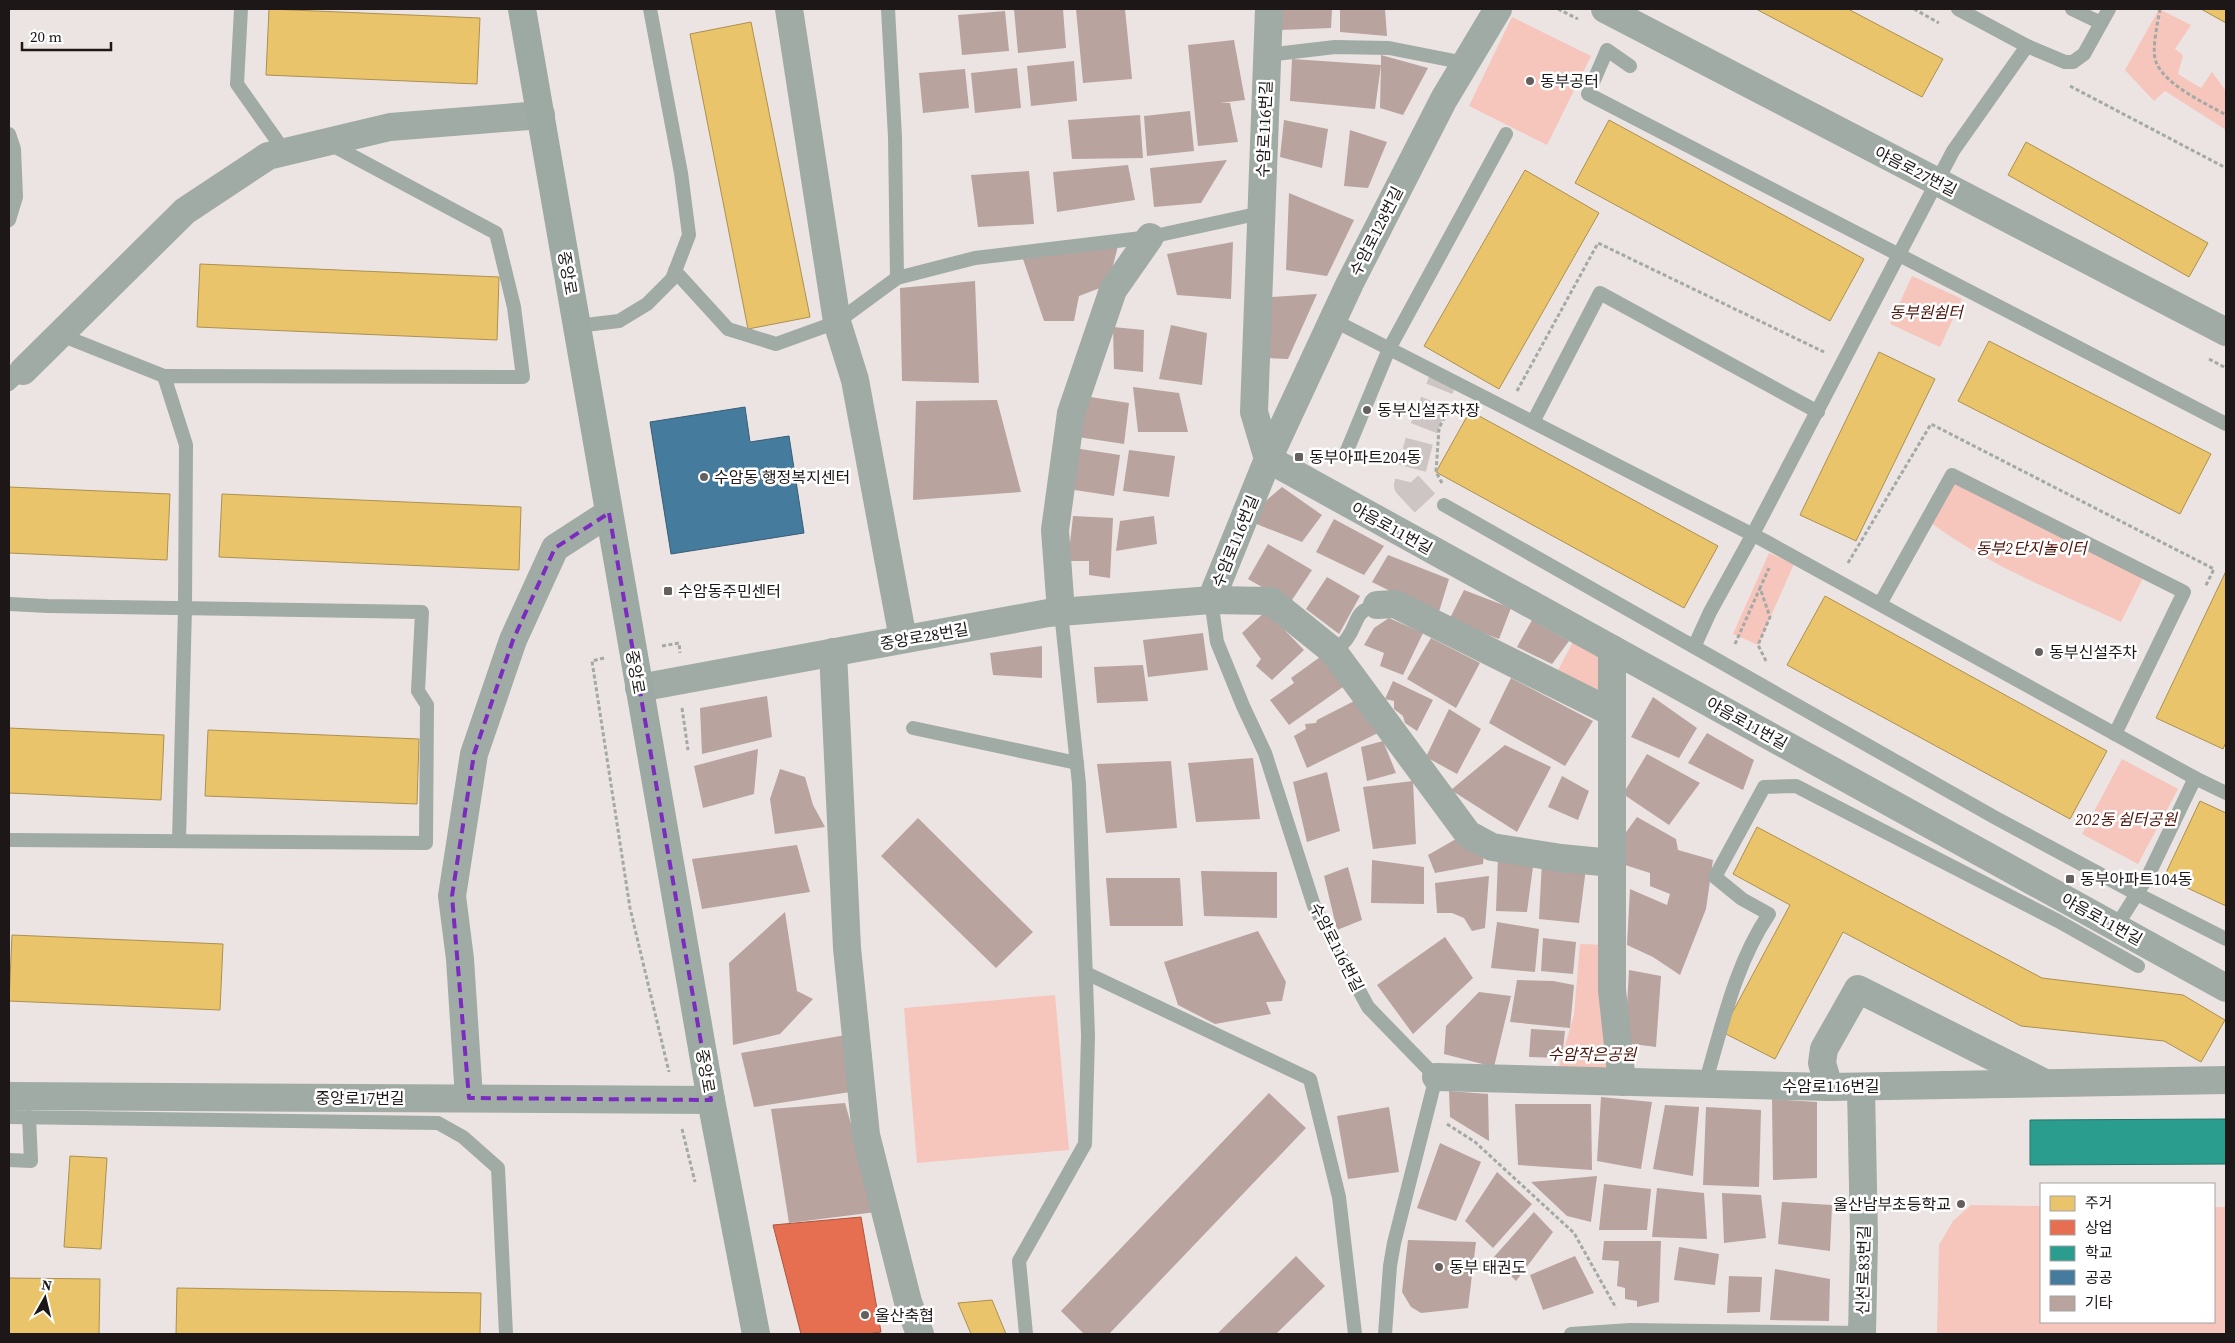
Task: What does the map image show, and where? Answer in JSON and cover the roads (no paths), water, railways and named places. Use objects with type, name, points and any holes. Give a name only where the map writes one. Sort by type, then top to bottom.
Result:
[{"type":"main road","name":"중앙로","points":[[522,9],[711,1100],[756,1334]]},
{"type":"street","points":[[789,9],[837,322],[855,380],[903,639]]},
{"type":"street","name":"수암로116번길","points":[[1211,600],[1268,459],[1254,412],[1269,9]]},
{"type":"street","name":"수암로128번길","points":[[1268,459],[1333,320],[1432,121],[1498,9]]},
{"type":"street","name":"야음로27번길","points":[[1605,9],[2226,332]]},
{"type":"street","points":[[16,378],[185,211],[268,156],[390,127],[541,115]]},
{"type":"street","points":[[1061,612],[1055,530],[1071,413],[1113,290],[1150,237]]},
{"type":"street","name":"야음로11번길","points":[[1268,459],[2226,988]]},
{"type":"street","points":[[469,1098],[460,958],[452,896],[474,754],[513,640],[555,548],[609,513]]},
{"type":"street","name":"중앙로28번길","points":[[639,688],[1061,612],[1211,600],[1271,601],[1333,651],[1468,834],[1492,847],[1561,858],[1612,863]]},
{"type":"street","points":[[1377,605],[1394,604],[1611,712]]},
{"type":"street","points":[[1612,649],[1612,990],[1622,1082]]},
{"type":"street","points":[[833,652],[847,948],[866,1134],[908,1302],[919,1334]]},
{"type":"street","points":[[1829,1087],[1822,1063],[1824,1049],[1858,988],[2044,1083]]},
{"type":"street","points":[[1977,1085],[1991,1056]]},
{"type":"street","name":"수암로116번길","points":[[1436,1077],[1829,1087],[2226,1080]]},
{"type":"street","name":"신선로83번길","points":[[1861,1086],[1864,1238],[1862,1333]]},
{"type":"street","name":"중앙로17번길","points":[[9,1096],[711,1100]]},
{"type":"lane","points":[[241,9],[237,84],[285,152]]},
{"type":"lane","points":[[577,326],[619,320],[647,304],[672,279],[689,235],[682,173],[650,9]]},
{"type":"lane","points":[[888,9],[895,138],[897,278]]},
{"type":"lane","points":[[1958,9],[2027,46],[2065,62],[2073,62],[2084,54],[2108,9]]},
{"type":"lane","points":[[2072,9],[2101,23]]},
{"type":"lane","points":[[1694,647],[1710,612],[1818,412],[1953,151],[2027,46]]},
{"type":"lane","points":[[1267,55],[1336,47],[1388,48],[1465,63]]},
{"type":"lane","points":[[1630,66],[1607,50],[1588,94],[2226,424]]},
{"type":"lane","points":[[9,134],[14,149],[16,197],[9,220]]},
{"type":"lane","points":[[1346,453],[1389,349],[1506,134]]},
{"type":"lane","points":[[61,335],[164,376],[523,377],[514,307],[496,233],[327,142]]},
{"type":"lane","points":[[675,271],[728,329],[776,344],[837,322],[897,278],[975,258],[1150,237],[1262,213]]},
{"type":"lane","points":[[1533,422],[1600,293],[1818,412]]},
{"type":"lane","points":[[1333,320],[1753,534],[2195,778],[2226,793]]},
{"type":"lane","points":[[164,376],[186,445],[185,608],[179,841]]},
{"type":"lane","points":[[1880,604],[1952,475],[2184,592],[2115,734]]},
{"type":"lane","points":[[1444,505],[1994,817],[2137,894],[2226,939]]},
{"type":"lane","name":"수암로116번길","points":[[1211,600],[1217,642],[1242,706],[1265,753],[1314,906],[1368,1007],[1436,1077]]},
{"type":"lane","points":[[9,604],[422,612],[418,691],[427,705],[426,843],[9,840]]},
{"type":"lane","points":[[1333,651],[1348,638],[1356,619],[1365,608],[1377,605]]},
{"type":"lane","points":[[1026,1334],[1019,1260],[1085,1144],[1088,1036],[1077,763],[1061,612]]},
{"type":"lane","points":[[913,728],[1077,763]]},
{"type":"lane","points":[[2116,927],[2137,894],[2195,778]]},
{"type":"lane","points":[[1705,1084],[1734,990],[1756,933],[1769,914],[1742,899],[1715,877],[1764,787],[1796,786],[2058,921],[2138,966]]},
{"type":"lane","points":[[1086,973],[1310,1080],[1339,1197],[1355,1334]]},
{"type":"lane","points":[[1385,1334],[1390,1266],[1436,1077]]},
{"type":"lane","points":[[9,1117],[438,1123],[463,1138],[498,1168],[506,1334]]},
{"type":"lane","points":[[9,1160],[31,1161],[29,1117]]},
{"type":"lane","points":[[1571,1334],[1630,1330],[1862,1333]]},
{"type":"tunnel","points":[[1425,503],[1408,485],[1420,438],[1444,377]]},
{"type":"place","name":"동부공터","points":[[1530,81]]},
{"type":"place","name":"동부신설주차장","points":[[1367,410]]},
{"type":"place","name":"동부아파트204동","points":[[1299,457]]},
{"type":"place","name":"수암동 행정복지센터","points":[[704,477]]},
{"type":"place","name":"수암동주민센터","points":[[668,591]]},
{"type":"place","name":"동부신설주차","points":[[2039,652]]},
{"type":"place","name":"동부아파트104동","points":[[2070,879]]},
{"type":"place","name":"울산남부초등학교","points":[[1961,1204]]},
{"type":"place","name":"동부 태권도","points":[[1439,1267]]},
{"type":"place","name":"울산축협","points":[[865,1315]]},
{"type":"park label","name":"동부원쉼터","points":[[1926,312]]},
{"type":"park label","name":"동부2단지놀이터","points":[[2031,548]]},
{"type":"park label","name":"202동 쉼터공원","points":[[2126,819]]},
{"type":"park label","name":"수암작은공원","points":[[1592,1054]]}]
